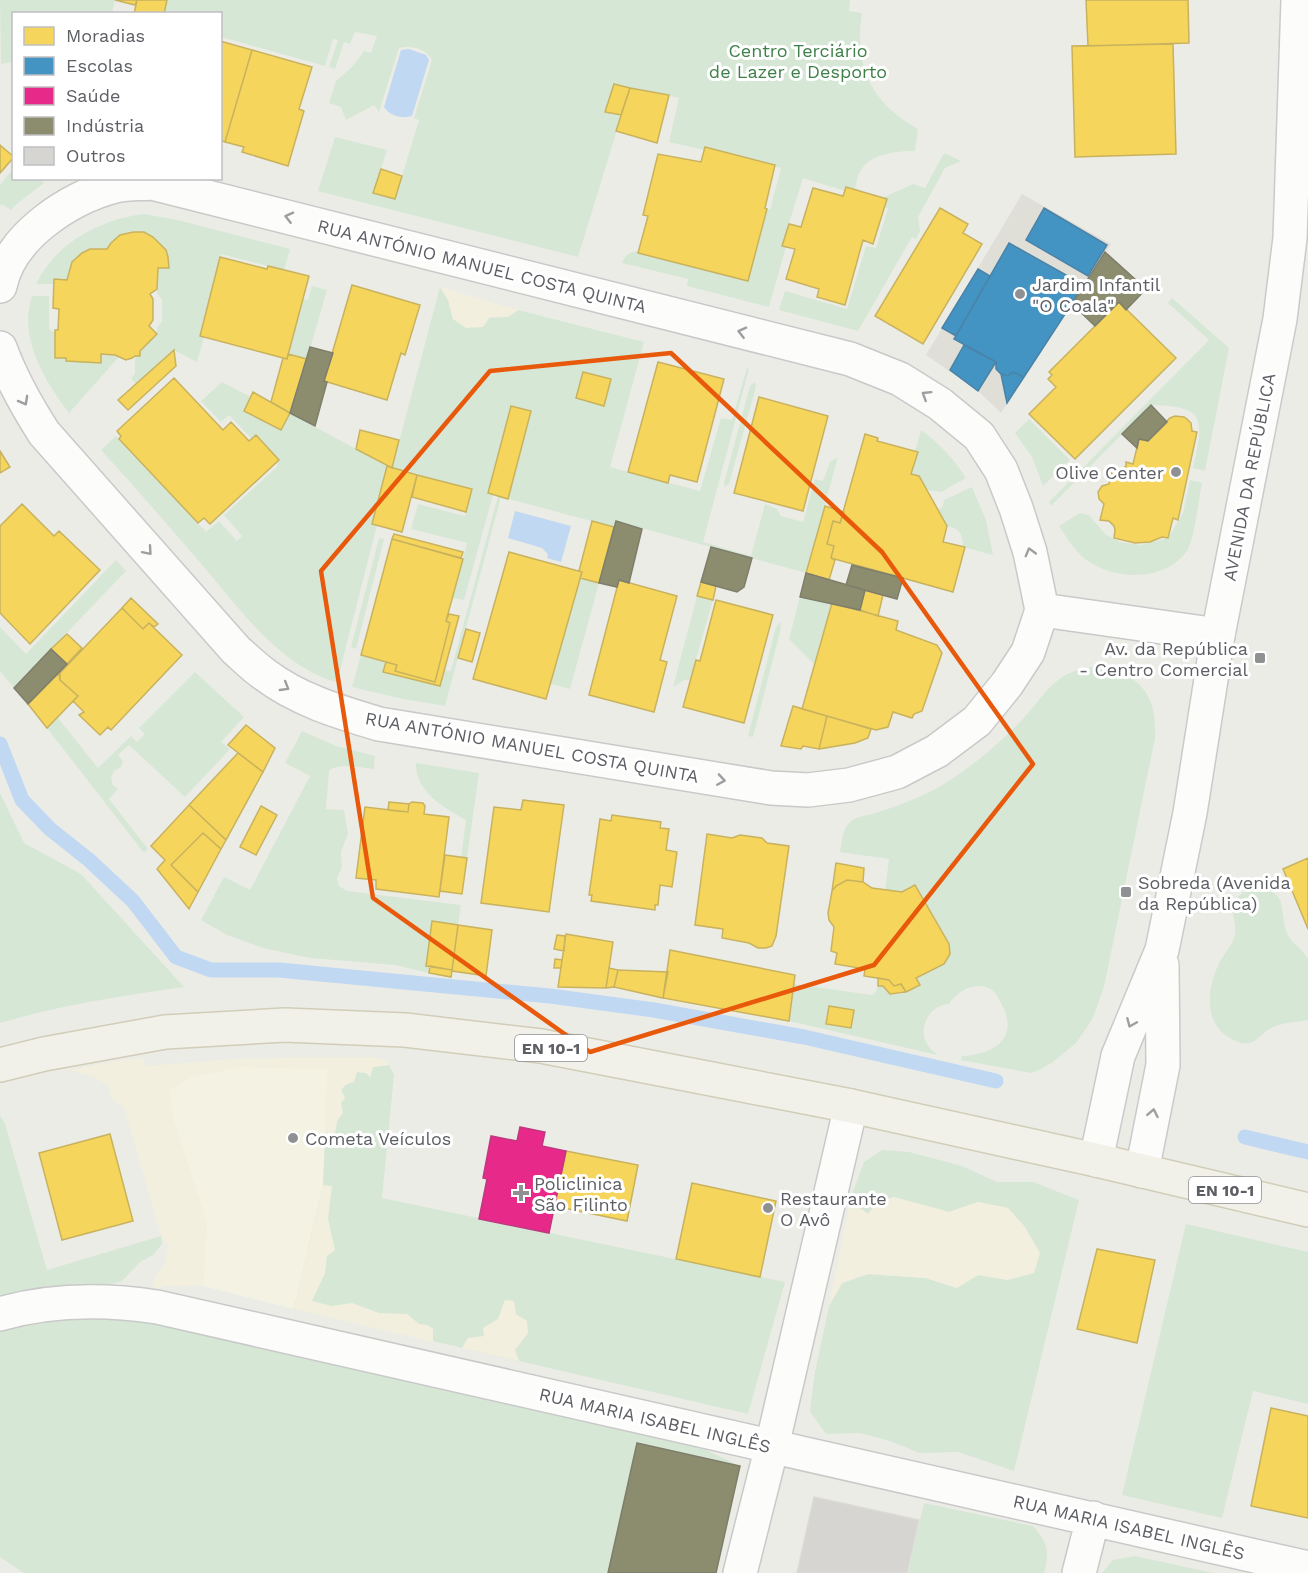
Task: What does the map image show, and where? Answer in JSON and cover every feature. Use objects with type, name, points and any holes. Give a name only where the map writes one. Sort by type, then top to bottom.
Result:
[{"type":"main road","name":"EN 10-1","points":[[0,1065],[44,1054],[165,1032],[285,1025],[405,1030],[542,1046],[851,1106],[1308,1209]]},
{"type":"street","name":"AVENIDA DA REPÚBLICA","points":[[1096,1160],[1118,1056],[1162,950],[1190,813],[1218,635],[1280,319],[1299,239],[1298,0]]},
{"type":"street","name":"RUA ANTÓNIO MANUEL COSTA QUINTA","points":[[0,286],[16,252],[37,227],[58,211],[86,195],[118,185],[153,183],[850,359],[900,379],[940,404],[979,436],[1001,471],[1016,508],[1030,552],[1042,610],[1028,652],[1007,684],[977,720],[937,751],[897,772],[849,785],[808,790],[771,788],[379,724],[300,696],[264,675],[236,650],[44,433],[13,380],[0,348]]},
{"type":"street","points":[[1042,610],[1218,635]]},
{"type":"street","name":"AVENIDA DA REPÚBLICA","points":[[1142,1171],[1163,1065],[1162,950]]},
{"type":"street","points":[[740,1573],[851,1106]]},
{"type":"street","name":"RUA MARIA ISABEL INGLÊS","points":[[0,1314],[21,1307],[87,1301],[120,1301],[157,1307],[1308,1568]]},
{"type":"street","points":[[1079,1573],[1093,1518]]},
{"type":"highlighted area","points":[[671,353],[882,552],[1033,764],[874,965],[590,1052],[373,898],[321,571],[490,371]]},
{"type":"shaded area","name":"Jardim Infantil \"O Coala\"","points":[[1022,194],[1111,244],[1001,413],[978,391],[926,355]]},
{"type":"shaded area","points":[[241,1067],[328,1069],[323,1185],[294,1309],[203,1286],[207,1224],[173,1118],[168,1090],[194,1076]]},
{"type":"green space","points":[[0,0],[115,0],[112,12],[12,12],[12,62],[1,64]]},
{"type":"green space","name":"Centro Terciário de Lazer e Desporto","points":[[167,0],[850,0],[849,11],[862,13],[861,50],[869,81],[888,107],[918,129],[915,151],[887,154],[868,162],[860,172],[855,190],[845,191],[803,178],[782,246],[786,247],[769,307],[687,286],[688,279],[622,263],[629,254],[639,251],[639,253],[748,281],[767,209],[770,210],[781,168],[705,147],[704,150],[669,142],[679,98],[630,88],[578,257],[318,191],[335,137],[387,150],[373,193],[395,199],[419,120],[414,118],[432,60],[422,51],[414,48],[399,48],[379,112],[374,105],[346,120],[341,107],[329,103],[336,81],[353,66],[364,51],[371,53],[377,36],[355,32],[350,44],[344,42],[335,69],[329,67],[338,40],[333,39],[325,66],[222,37],[222,12],[164,12]]},
{"type":"green space","points":[[944,153],[961,161],[945,168],[918,217],[920,231],[916,239],[912,237],[858,331],[779,310],[785,291],[847,309],[866,246],[876,248],[888,208],[884,207],[882,198],[913,184],[925,188]]},
{"type":"green space","points":[[12,170],[12,180],[40,180],[44,183],[11,210],[2,204],[0,206],[0,185]]},
{"type":"green space","points":[[144,214],[178,220],[290,249],[284,270],[221,254],[200,336],[204,337],[197,362],[174,350],[136,384],[131,378],[135,374],[135,356],[140,356],[140,351],[157,334],[157,328],[162,321],[162,300],[157,293],[158,268],[169,267],[166,255],[153,238],[134,231],[125,233],[115,239],[107,249],[92,249],[80,255],[71,265],[67,280],[55,279],[54,284],[36,284],[55,256],[67,245],[111,221]]},
{"type":"green space","points":[[312,286],[327,290],[307,359],[288,354],[303,299],[308,300]]},
{"type":"green space","points":[[440,287],[448,300],[453,319],[508,317],[518,310],[644,342],[610,467],[700,491],[721,418],[732,420],[747,368],[749,369],[703,542],[751,556],[765,504],[777,509],[781,516],[803,522],[815,479],[823,481],[830,462],[838,457],[806,573],[616,521],[614,527],[501,497],[445,706],[352,687],[361,655],[386,662],[384,672],[440,686],[444,670],[451,671],[498,496],[493,495],[464,600],[453,598],[467,543],[411,529],[418,504],[465,516],[472,489],[392,468]]},
{"type":"green space","points":[[32,296],[49,296],[49,329],[55,333],[55,357],[66,358],[66,361],[100,363],[101,354],[115,355],[118,358],[69,413],[43,373],[31,343],[28,328]]},
{"type":"green space","points":[[1172,298],[1229,348],[1205,471],[1193,468],[1199,438],[1197,418],[1182,408],[1151,405],[1051,506],[1049,502],[1209,340],[1168,303]]},
{"type":"green space","points":[[222,382],[251,397],[244,411],[280,430],[290,413],[387,466],[373,524],[377,525],[337,682],[296,663],[260,632],[101,450],[116,436],[206,532],[219,521],[237,541],[242,536],[224,515],[278,466],[256,435],[251,438],[229,415],[221,422],[201,401]]},
{"type":"green space","points":[[755,382],[756,387],[729,484],[725,487],[724,483],[750,386]]},
{"type":"green space","points":[[1029,419],[1070,460],[1043,486],[1032,457],[1015,433]]},
{"type":"green space","points":[[921,430],[946,452],[966,478],[941,492],[927,490],[919,476],[911,474],[918,452],[915,451]]},
{"type":"green space","points":[[1190,480],[1202,483],[1190,546],[1177,561],[1165,569],[1138,575],[1110,571],[1096,566],[1077,552],[1059,526],[1080,513],[1089,515],[1105,534],[1120,542],[1140,545],[1168,538],[1183,513]]},
{"type":"green space","points":[[972,487],[986,520],[993,555],[963,547],[960,533],[947,526],[938,510],[943,506],[944,500]]},
{"type":"green space","points":[[379,538],[384,539],[356,649],[351,647]]},
{"type":"green space","points":[[116,560],[126,571],[14,688],[0,671],[0,627],[26,654]]},
{"type":"green space","points":[[580,578],[599,583],[570,689],[551,684]]},
{"type":"green space","points":[[697,596],[713,600],[690,680],[684,680],[673,687]]},
{"type":"green space","points":[[800,597],[831,605],[814,664],[789,639]]},
{"type":"green space","points":[[780,622],[781,628],[753,737],[748,736],[776,627]]},
{"type":"green space","points":[[1101,666],[1127,676],[1144,690],[1153,710],[1155,738],[1104,987],[1092,1020],[1076,1043],[1053,1062],[1031,1073],[961,1060],[962,1056],[983,1053],[992,1049],[1005,1037],[1007,1019],[1003,1007],[993,991],[981,986],[962,991],[949,1004],[936,1008],[927,1018],[924,1037],[929,1047],[938,1055],[789,1021],[794,984],[872,995],[878,986],[883,986],[890,994],[902,994],[920,985],[916,978],[940,966],[948,957],[949,944],[916,885],[902,892],[885,890],[889,859],[840,852],[847,825],[855,818],[903,804],[940,787],[999,742],[1060,679],[1084,668]]},
{"type":"green space","points":[[195,672],[244,717],[221,742],[230,749],[185,797],[129,745],[118,755],[123,761],[121,767],[114,771],[111,778],[113,785],[118,789],[109,799],[148,849],[144,853],[47,728],[58,718],[98,768],[131,736],[137,742],[145,734],[139,728]]},
{"type":"green space","points":[[302,731],[336,746],[375,756],[374,769],[344,766],[329,771],[326,809],[344,810],[348,834],[341,852],[342,867],[337,878],[339,886],[347,891],[461,905],[458,925],[432,922],[426,966],[430,966],[429,973],[395,965],[310,958],[263,948],[227,935],[201,920],[224,877],[250,890],[310,776],[285,763]]},
{"type":"green space","points":[[416,763],[479,773],[467,858],[461,858],[466,820],[426,791],[420,782]]},
{"type":"green space","points":[[0,793],[24,843],[81,874],[184,987],[69,1006],[0,1023]]},
{"type":"green space","points":[[1252,888],[1273,892],[1278,897],[1287,933],[1308,959],[1308,1020],[1276,1026],[1250,1043],[1244,1043],[1237,1042],[1220,1031],[1211,1014],[1210,994],[1214,975],[1234,938],[1235,923],[1232,911],[1235,899]]},
{"type":"green space","points":[[389,1065],[394,1075],[382,1198],[785,1282],[748,1414],[294,1309],[323,1185],[325,1136],[335,1132],[341,1103],[341,1090],[357,1072],[366,1073],[373,1067]]},
{"type":"green space","points":[[0,1115],[5,1124],[47,1270],[161,1236],[162,1244],[153,1255],[140,1262],[122,1281],[0,1299]]},
{"type":"green space","points":[[882,1150],[909,1152],[962,1166],[997,1182],[1033,1182],[1079,1200],[1014,1471],[958,1452],[919,1453],[893,1442],[860,1433],[826,1434],[810,1412],[814,1377],[829,1306],[842,1283],[868,1274],[926,1278],[956,1288],[978,1275],[1008,1280],[1025,1227],[1008,1208],[978,1202],[949,1212],[894,1197],[868,1214],[857,1206],[851,1197],[864,1162]]},
{"type":"green space","points":[[1186,1224],[1308,1252],[1308,1404],[1253,1391],[1222,1518],[1122,1495]]},
{"type":"green space","points":[[119,1315],[667,1437],[708,1451],[740,1466],[637,1443],[608,1573],[24,1573],[0,1557],[0,1330],[38,1320]]},
{"type":"green space","points":[[924,1503],[1033,1526],[1045,1543],[1047,1559],[1044,1573],[908,1573]]},
{"type":"green space","points":[[1135,1556],[1213,1573],[1102,1573],[1113,1560]]},
{"type":"sand","points":[[440,287],[518,310],[508,317],[490,317],[483,327],[466,328],[453,319],[448,300]]},
{"type":"sand","points":[[374,1057],[387,1061],[389,1065],[373,1067],[370,1077],[366,1073],[357,1072],[354,1082],[341,1089],[345,1098],[341,1103],[343,1113],[337,1121],[335,1132],[325,1136],[327,1069],[241,1067],[194,1076],[169,1090],[173,1118],[207,1224],[203,1286],[165,1286],[151,1293],[156,1276],[164,1266],[169,1246],[161,1236],[124,1107],[111,1098],[108,1085],[94,1077],[70,1070],[115,1061],[146,1058],[143,1062],[148,1066],[234,1059]]},
{"type":"sand","points":[[323,1185],[332,1186],[328,1219],[335,1250],[327,1256],[325,1273],[312,1301],[332,1306],[352,1303],[379,1313],[407,1314],[419,1324],[433,1329],[433,1342],[294,1309]]},
{"type":"sand","points":[[851,1197],[857,1206],[868,1214],[877,1202],[894,1197],[949,1212],[978,1202],[1008,1208],[1025,1227],[1040,1253],[1034,1273],[1008,1280],[978,1275],[957,1288],[926,1278],[868,1274],[842,1283],[829,1306]]},
{"type":"sand","points":[[505,1300],[514,1301],[516,1314],[527,1321],[528,1333],[515,1350],[519,1361],[462,1348],[468,1338],[484,1336],[483,1328],[498,1319]]},
{"type":"water","points":[[409,49],[426,55],[429,60],[412,116],[400,117],[389,113],[384,107],[401,50]]},
{"type":"water","points":[[515,511],[571,526],[561,562],[547,558],[548,554],[542,548],[508,538]]},
{"type":"building: Moradias","points":[[115,0],[137,0],[135,5]]},
{"type":"building: Moradias","points":[[137,0],[167,0],[164,12],[134,12]]},
{"type":"building: Moradias","points":[[1086,0],[1188,0],[1189,43],[1088,46]]},
{"type":"building: Moradias","points":[[222,42],[252,50],[225,142],[222,141]]},
{"type":"building: Moradias","points":[[1173,44],[1176,154],[1075,157],[1072,46]]},
{"type":"building: Moradias","points":[[252,50],[312,67],[299,109],[304,111],[288,166],[242,152],[244,147],[225,142]]},
{"type":"building: Moradias","points":[[614,84],[630,88],[621,115],[605,112]]},
{"type":"building: Moradias","points":[[630,88],[669,95],[657,143],[616,131]]},
{"type":"building: Moradias","points":[[0,145],[12,155],[12,159],[0,173]]},
{"type":"building: Moradias","points":[[705,147],[775,165],[765,208],[767,209],[748,281],[638,253],[648,216],[643,215],[658,154],[701,162]]},
{"type":"building: Moradias","points":[[381,169],[402,176],[395,199],[373,193]]},
{"type":"building: Moradias","points":[[846,187],[887,199],[873,244],[863,240],[845,305],[817,297],[819,289],[786,279],[795,249],[782,246],[789,224],[801,227],[813,188],[843,196]]},
{"type":"building: Moradias","points":[[940,208],[968,224],[963,233],[982,244],[923,344],[875,316]]},
{"type":"building: Moradias","points":[[144,232],[153,237],[166,250],[168,257],[169,268],[158,268],[157,289],[150,294],[153,299],[153,320],[149,326],[157,334],[140,351],[140,356],[126,360],[115,355],[101,354],[101,363],[55,358],[55,330],[58,330],[59,309],[53,308],[54,279],[67,280],[72,262],[82,253],[90,249],[107,249],[120,235]]},
{"type":"building: Moradias","points":[[220,257],[267,269],[268,266],[309,276],[287,359],[200,336]]},
{"type":"building: Moradias","points":[[352,285],[420,305],[405,355],[401,353],[387,400],[324,381]]},
{"type":"building: Moradias","points":[[1119,302],[1176,358],[1075,459],[1029,414],[1056,387],[1048,379],[1052,375],[1049,372]]},
{"type":"building: Moradias","points":[[174,350],[176,366],[128,410],[118,400]]},
{"type":"building: Moradias","points":[[288,354],[307,359],[290,413],[271,402],[283,358],[287,359]]},
{"type":"building: Moradias","points":[[658,362],[724,379],[697,482],[670,475],[668,483],[628,472]]},
{"type":"building: Moradias","points":[[583,372],[611,379],[604,406],[576,398]]},
{"type":"building: Moradias","points":[[174,378],[223,430],[231,422],[249,441],[256,435],[279,460],[210,524],[204,518],[198,523],[119,439],[121,436],[117,431]]},
{"type":"building: Moradias","points":[[253,392],[290,413],[281,430],[244,411]]},
{"type":"building: Moradias","points":[[759,397],[828,416],[803,511],[734,493]]},
{"type":"building: Moradias","points":[[511,406],[531,411],[508,499],[488,493]]},
{"type":"building: Moradias","points":[[1175,416],[1187,419],[1191,423],[1192,431],[1197,432],[1178,520],[1173,518],[1168,538],[1162,537],[1150,542],[1135,543],[1114,538],[1114,526],[1109,521],[1100,520],[1104,504],[1099,499],[1098,492],[1102,486],[1109,484],[1111,473],[1115,474],[1126,466],[1126,462],[1133,464],[1139,439],[1148,441],[1170,418]]},
{"type":"building: Moradias","points":[[360,430],[399,440],[392,468],[356,449]]},
{"type":"building: Moradias","points":[[865,434],[878,438],[877,441],[918,452],[911,474],[919,476],[947,526],[943,542],[965,547],[953,592],[831,558],[834,546],[827,544],[833,521],[840,523]]},
{"type":"building: Moradias","points":[[0,451],[10,467],[0,473]]},
{"type":"building: Moradias","points":[[387,466],[417,475],[402,532],[372,524]]},
{"type":"building: Moradias","points":[[417,475],[472,489],[466,512],[412,497]]},
{"type":"building: Moradias","points":[[22,504],[54,536],[59,531],[100,570],[30,644],[0,613],[0,526]]},
{"type":"building: Moradias","points":[[825,506],[844,512],[840,523],[833,521],[827,544],[834,546],[831,558],[835,560],[829,580],[806,573]]},
{"type":"building: Moradias","points":[[592,521],[614,527],[599,583],[580,578],[582,572],[579,571]]},
{"type":"building: Moradias","points":[[394,534],[463,552],[461,558],[392,539]]},
{"type":"building: Moradias","points":[[392,539],[463,559],[446,621],[450,623],[435,682],[395,671],[397,665],[361,655]]},
{"type":"building: Moradias","points":[[509,552],[582,572],[546,699],[473,679]]},
{"type":"building: Moradias","points":[[619,580],[677,596],[660,660],[667,662],[654,712],[589,695]]},
{"type":"building: Moradias","points":[[701,582],[716,586],[713,600],[697,596]]},
{"type":"building: Moradias","points":[[865,590],[883,595],[878,616],[860,610]]},
{"type":"building: Moradias","points":[[131,598],[158,624],[154,627],[149,623],[143,629],[122,608]]},
{"type":"building: Moradias","points":[[716,600],[773,615],[744,723],[683,707],[696,660],[700,661]]},
{"type":"building: Moradias","points":[[832,603],[898,621],[896,630],[937,645],[942,653],[922,711],[914,714],[912,718],[893,712],[888,727],[876,730],[802,709]]},
{"type":"building: Moradias","points":[[122,608],[143,629],[149,623],[182,655],[111,730],[108,727],[100,735],[79,715],[84,712],[73,701],[78,696],[60,680],[59,674]]},
{"type":"building: Moradias","points":[[449,614],[459,616],[440,686],[383,672],[386,662],[397,665],[395,671],[435,682],[450,623],[446,621]]},
{"type":"building: Moradias","points":[[466,629],[480,633],[472,662],[458,658]]},
{"type":"building: Moradias","points":[[67,634],[82,648],[67,664],[51,649]]},
{"type":"building: Moradias","points":[[60,672],[60,680],[78,696],[47,728],[28,704]]},
{"type":"building: Moradias","points":[[793,706],[827,716],[819,749],[781,746]]},
{"type":"building: Moradias","points":[[827,716],[871,729],[868,738],[855,743],[819,749]]},
{"type":"building: Moradias","points":[[246,725],[275,748],[263,772],[228,745]]},
{"type":"building: Moradias","points":[[238,753],[263,772],[226,840],[189,805]]},
{"type":"building: Moradias","points":[[523,800],[564,805],[549,912],[481,903],[494,807],[521,810]]},
{"type":"building: Moradias","points":[[389,802],[409,804],[408,812],[388,810]]},
{"type":"building: Moradias","points":[[423,803],[424,814],[449,817],[439,897],[376,889],[376,880],[356,878],[365,807],[408,812],[409,804]]},
{"type":"building: Moradias","points":[[189,805],[226,840],[221,849],[203,833],[171,865],[198,892],[189,909],[157,869],[165,860],[151,846]]},
{"type":"building: Moradias","points":[[261,806],[277,815],[256,855],[240,847]]},
{"type":"building: Moradias","points":[[612,815],[661,822],[660,828],[669,829],[666,850],[677,852],[672,887],[660,885],[658,905],[655,905],[655,910],[591,901],[592,895],[589,895],[600,819],[611,821]]},
{"type":"building: Moradias","points":[[203,833],[221,849],[198,892],[171,865]]},
{"type":"building: Moradias","points":[[707,834],[732,838],[740,835],[762,838],[767,843],[789,846],[776,936],[772,946],[758,948],[749,943],[722,938],[723,929],[695,925]]},
{"type":"building: Moradias","points":[[445,855],[467,858],[462,894],[440,891]]},
{"type":"building: Moradias","points":[[1308,858],[1308,929],[1283,869]]},
{"type":"building: Moradias","points":[[836,863],[864,868],[863,882],[847,880],[832,891]]},
{"type":"building: Moradias","points":[[847,880],[863,882],[872,888],[902,892],[915,885],[949,944],[950,954],[944,964],[916,978],[920,985],[906,992],[901,984],[894,986],[889,980],[864,976],[865,969],[835,964],[837,953],[831,951],[834,927],[829,920],[828,913],[832,891]]},
{"type":"building: Moradias","points":[[432,921],[458,925],[452,970],[426,966]]},
{"type":"building: Moradias","points":[[458,925],[492,930],[486,976],[452,971]]},
{"type":"building: Moradias","points":[[566,934],[613,942],[606,988],[558,987]]},
{"type":"building: Moradias","points":[[557,935],[565,936],[564,951],[554,949]]},
{"type":"building: Moradias","points":[[670,950],[795,975],[789,1021],[663,998]]},
{"type":"building: Moradias","points":[[555,959],[562,960],[561,968],[554,968]]},
{"type":"building: Moradias","points":[[430,966],[452,970],[451,977],[429,973]]},
{"type":"building: Moradias","points":[[609,968],[618,970],[614,987],[606,988]]},
{"type":"building: Moradias","points":[[618,970],[668,972],[663,998],[614,987]]},
{"type":"building: Moradias","points":[[878,978],[889,980],[894,986],[901,984],[906,992],[890,994],[883,986],[878,986]]},
{"type":"building: Moradias","points":[[829,1006],[854,1010],[851,1028],[826,1024]]},
{"type":"building: Moradias","points":[[110,1134],[133,1221],[62,1240],[39,1153]]},
{"type":"building: Moradias","points":[[566,1151],[638,1165],[627,1221],[554,1206]]},
{"type":"building: Moradias","points":[[692,1183],[776,1201],[760,1277],[676,1259]]},
{"type":"building: Moradias","points":[[1097,1249],[1155,1260],[1137,1343],[1077,1329]]},
{"type":"building: Moradias","points":[[1271,1408],[1308,1416],[1308,1518],[1251,1506]]},
{"type":"building: Escolas","points":[[1044,208],[1107,245],[1088,276],[1026,240]]},
{"type":"building: Escolas","points":[[1009,243],[1084,285],[1024,377],[1013,372],[1008,376],[1001,374],[996,369],[996,362],[954,339]]},
{"type":"building: Escolas","points":[[978,269],[990,276],[956,336],[942,328]]},
{"type":"building: Escolas","points":[[964,345],[996,362],[978,391],[950,370]]},
{"type":"building: Escolas","points":[[1013,372],[1024,377],[1007,403],[1001,374],[1008,376]]},
{"type":"building: Saúde","name":"Policlinica São Filinto","points":[[520,1127],[545,1132],[542,1146],[566,1151],[549,1233],[479,1219],[487,1179],[483,1178],[491,1136],[517,1141]]},
{"type":"building: Indústria","points":[[1105,252],[1146,289],[1126,310],[1119,302],[1095,326],[1072,304]]},
{"type":"building: Indústria","points":[[310,347],[333,353],[324,381],[327,382],[315,426],[290,413]]},
{"type":"building: Indústria","points":[[1151,405],[1167,422],[1148,441],[1139,439],[1137,448],[1122,434]]},
{"type":"building: Indústria","points":[[616,521],[642,529],[629,583],[619,580],[617,587],[599,583]]},
{"type":"building: Indústria","points":[[711,547],[752,558],[744,587],[737,592],[701,582]]},
{"type":"building: Indústria","points":[[852,565],[903,578],[897,599],[846,585]]},
{"type":"building: Indústria","points":[[806,573],[865,590],[860,610],[800,597]]},
{"type":"building: Indústria","points":[[51,649],[67,664],[28,704],[14,688]]},
{"type":"building: Indústria","points":[[637,1443],[740,1466],[716,1573],[608,1573]]},
{"type":"building: Outros","points":[[814,1497],[919,1520],[907,1573],[797,1573]]},
{"type":"waterway","points":[[0,744],[22,800],[50,829],[89,860],[133,901],[176,957],[211,970],[279,970],[550,996],[654,1010],[804,1037],[996,1081]]},
{"type":"waterway","points":[[1245,1137],[1308,1152]]},
{"type":"place","name":"Jardim Infantil \"O Coala\"","points":[[1020,294]]},
{"type":"place","name":"Olive Center","points":[[1176,472]]},
{"type":"place","name":"Av. da República - Centro Comercial","points":[[1260,658]]},
{"type":"place","name":"Sobreda (Avenida da República)","points":[[1126,892]]},
{"type":"place","name":"Cometa Veículos","points":[[293,1138]]},
{"type":"place","name":"Policlinica São Filinto","points":[[521,1193]]},
{"type":"place","name":"Restaurante O Avô","points":[[768,1208]]}]
